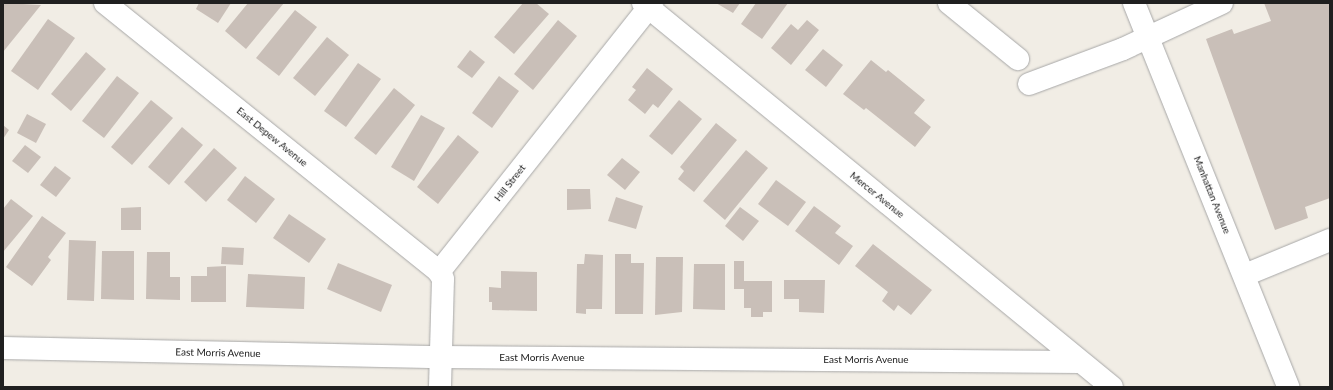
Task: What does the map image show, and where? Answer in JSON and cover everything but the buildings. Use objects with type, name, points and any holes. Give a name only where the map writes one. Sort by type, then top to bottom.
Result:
[{"type":"street","name":"East Depew Avenue","points":[[105,3],[439,272]]},
{"type":"street","points":[[949,3],[1018,59]]},
{"type":"street","name":"Manhattan Avenue","points":[[1134,3],[1245,275],[1288,387]]},
{"type":"street","points":[[1029,84],[1147,37],[1222,3]]},
{"type":"street","name":"Hill Street","points":[[439,272],[648,5]]},
{"type":"street","name":"Mercer Avenue","points":[[648,5],[1112,387]]},
{"type":"street","points":[[1245,275],[1330,240]]},
{"type":"street","points":[[439,272],[443,280],[440,387]]},
{"type":"street","points":[[3,331],[14,348]]},
{"type":"street","name":"East Morris Avenue","points":[[14,348],[441,357],[1080,362]]}]
